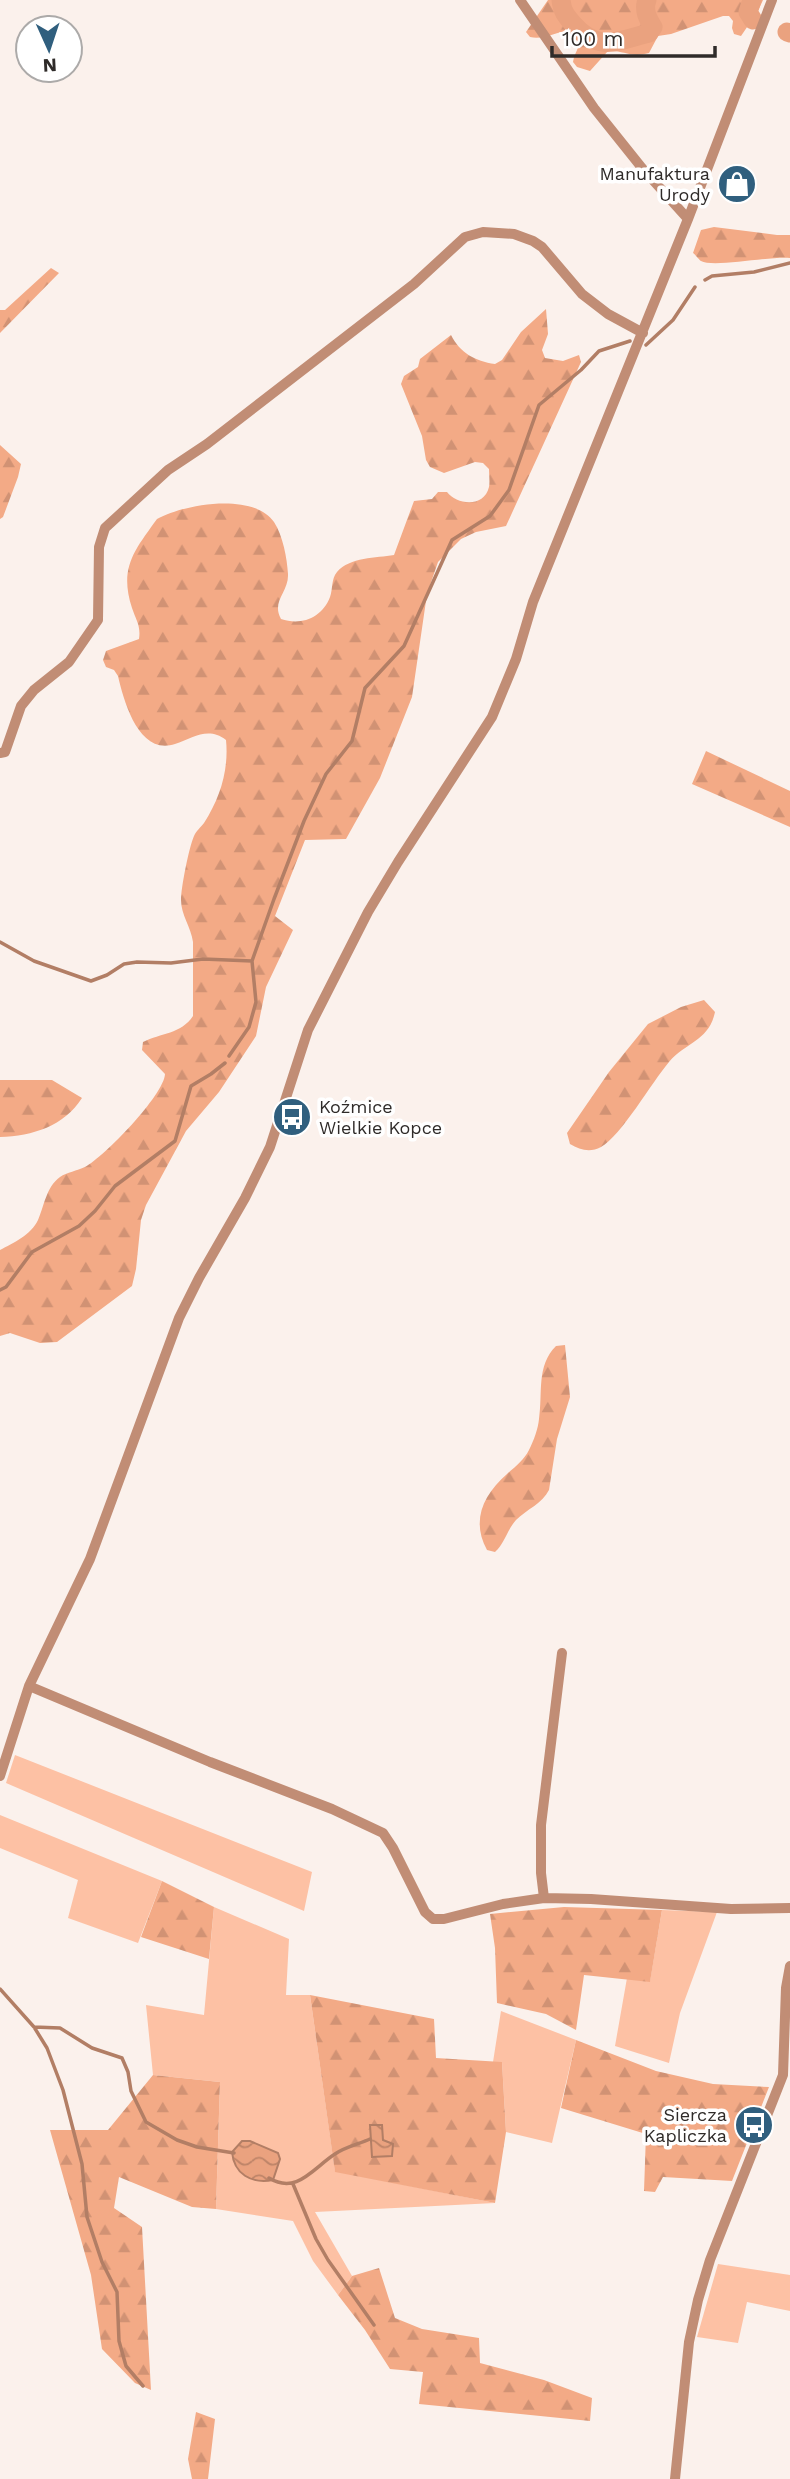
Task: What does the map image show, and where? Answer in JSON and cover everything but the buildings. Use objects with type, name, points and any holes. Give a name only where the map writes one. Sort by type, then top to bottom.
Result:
[{"type":"street","points":[[520,0],[594,108],[642,168],[688,219]]},
{"type":"street","points":[[0,1776],[29,1686],[90,1559],[159,1367],[184,1306],[245,1198],[270,1147],[314,1018],[362,923],[501,700],[533,602],[643,333],[772,0]]},
{"type":"street","points":[[0,753],[5,752],[9,745],[21,706],[34,690],[69,662],[99,620],[99,547],[106,528],[168,470],[207,444],[392,301],[465,237],[482,232],[514,234],[533,241],[542,247],[582,294],[608,314],[643,333]]},
{"type":"street","points":[[544,1898],[541,1825],[562,1653]]},
{"type":"street","points":[[29,1686],[210,1762],[332,1809],[383,1833],[425,1912],[433,1919],[544,1898],[730,1909],[790,1908]]},
{"type":"street","points":[[675,2479],[689,2342],[698,2300],[710,2260],[786,2075],[786,1988],[790,1966]]},
{"type":"shaded area","points":[[15,1755],[312,1872],[304,1911],[6,1783]]},
{"type":"shaded area","points":[[0,1815],[162,1881],[138,1943],[68,1918],[78,1880],[0,1848]]},
{"type":"shaded area","points":[[214,1907],[289,1939],[286,1995],[310,1995],[335,2171],[495,2203],[315,2212],[352,2276],[338,2295],[313,2261],[293,2221],[216,2209],[220,2082],[153,2075],[146,2005],[204,2015]]},
{"type":"shaded area","points":[[662,1910],[717,1912],[680,2013],[669,2063],[615,2046],[627,1978],[650,1981]]},
{"type":"shaded area","points":[[501,2011],[576,2040],[552,2143],[506,2132],[502,2062],[493,2062]]},
{"type":"shaded area","points":[[718,2264],[790,2275],[790,2311],[747,2302],[738,2343],[697,2337]]},
{"type":"green space","points":[[548,0],[763,0],[741,36],[734,34],[733,21],[729,16],[723,16],[658,36],[649,53],[637,55],[608,51],[590,71],[577,67],[573,62],[579,43],[577,32],[565,31],[536,38],[530,37],[526,32]]},
{"type":"green space","points":[[714,227],[790,235],[790,258],[717,263],[701,261],[693,253],[701,230]]},
{"type":"green space","points":[[51,268],[59,273],[0,333],[0,310],[5,310]]},
{"type":"green space","points":[[546,309],[548,334],[542,350],[545,358],[563,361],[579,355],[581,362],[506,526],[476,532],[461,539],[438,562],[427,594],[412,697],[380,778],[346,839],[305,840],[275,916],[293,930],[266,987],[256,1036],[219,1092],[186,1131],[146,1205],[141,1220],[132,1286],[57,1342],[40,1343],[10,1333],[0,1336],[0,1250],[21,1238],[35,1225],[55,1181],[94,1161],[118,1139],[155,1096],[165,1074],[142,1050],[143,1042],[177,1030],[193,1016],[193,942],[183,911],[181,894],[192,841],[219,794],[226,762],[226,740],[207,734],[162,746],[143,735],[135,724],[118,676],[114,670],[106,667],[103,660],[106,651],[139,639],[139,627],[128,594],[131,560],[157,519],[200,505],[235,504],[251,507],[274,522],[284,547],[288,580],[278,607],[281,619],[310,619],[326,604],[334,578],[342,567],[364,559],[394,555],[414,501],[432,499],[438,492],[447,492],[463,502],[476,501],[486,494],[489,487],[489,469],[483,463],[475,462],[444,473],[430,467],[426,460],[422,436],[401,384],[404,376],[418,367],[420,359],[451,335],[469,355],[495,364],[502,360],[521,332]]},
{"type":"green space","points":[[0,445],[21,464],[0,519]]},
{"type":"green space","points":[[706,751],[790,791],[790,827],[692,784]]},
{"type":"green space","points":[[704,1000],[715,1012],[708,1029],[669,1062],[618,1132],[601,1147],[593,1150],[570,1144],[567,1133],[609,1072],[648,1024],[681,1007]]},
{"type":"green space","points":[[0,1080],[52,1080],[82,1098],[66,1116],[47,1128],[0,1137]]},
{"type":"green space","points":[[565,1345],[570,1397],[557,1439],[549,1490],[538,1503],[516,1520],[495,1552],[487,1550],[480,1529],[482,1509],[499,1482],[529,1450],[538,1423],[545,1362],[556,1346]]},
{"type":"green space","points":[[162,1881],[214,1907],[209,1959],[141,1937]]},
{"type":"green space","points":[[564,1907],[662,1910],[650,1982],[584,1975],[576,2030],[546,2014],[497,2003],[495,1948],[490,1914]]},
{"type":"green space","points":[[310,1995],[434,2019],[436,2058],[502,2062],[506,2132],[495,2203],[335,2172]]},
{"type":"green space","points":[[576,2040],[656,2071],[713,2084],[769,2087],[732,2181],[663,2177],[655,2192],[644,2191],[646,2134],[561,2108]]},
{"type":"green space","points":[[153,2075],[220,2082],[216,2209],[192,2207],[119,2177],[114,2208],[142,2227],[151,2390],[135,2383],[102,2349],[91,2275],[50,2130],[108,2130]]},
{"type":"green space","points":[[379,2268],[395,2318],[422,2329],[479,2338],[480,2363],[544,2380],[592,2398],[590,2421],[419,2404],[423,2372],[390,2369],[338,2295],[352,2276]]},
{"type":"green space","points":[[196,2412],[215,2419],[208,2479],[192,2479],[188,2459]]},
{"type":"water","points":[[370,2125],[382,2125],[383,2140],[393,2144],[392,2156],[372,2157]]},
{"type":"water","points":[[242,2141],[250,2141],[278,2153],[280,2159],[273,2180],[251,2179],[240,2172],[232,2152]]},
{"type":"waterway","points":[[561,0],[566,16],[573,24],[582,33],[600,42],[618,41],[649,33],[653,27],[646,11],[647,0]]},
{"type":"waterway","points":[[752,0],[748,12],[753,20]]},
{"type":"waterway","points":[[705,280],[712,276],[754,272],[790,263]]},
{"type":"waterway","points":[[646,345],[673,320],[695,287]]},
{"type":"waterway","points":[[229,1056],[249,1027],[256,1002],[252,961],[274,899],[304,821],[326,774],[352,741],[365,688],[404,646],[452,540],[490,516],[509,490],[539,405],[599,351],[630,341]]},
{"type":"waterway","points":[[0,942],[34,961],[91,981],[124,964],[137,962],[171,963],[203,959],[252,961]]},
{"type":"waterway","points":[[0,1290],[6,1287],[32,1252],[79,1226],[115,1186],[175,1141],[191,1086],[225,1063]]},
{"type":"waterway","points":[[0,1989],[34,2027],[47,2048],[63,2090],[82,2164],[87,2217],[102,2262],[117,2292],[119,2341],[126,2366],[143,2386]]},
{"type":"waterway","points":[[34,2027],[60,2028],[92,2048],[122,2058],[128,2072],[131,2091],[146,2122],[177,2140],[197,2147],[234,2153]]},
{"type":"waterway","points":[[269,2178],[279,2182],[296,2182],[339,2152],[370,2139]]},
{"type":"waterway","points":[[293,2184],[316,2239],[328,2260],[374,2325]]},
{"type":"place","name":"Manufaktura Urody","points":[[737,184]]},
{"type":"place","name":"Koźmice Wielkie Kopce","points":[[292,1117]]},
{"type":"place","name":"Siercza Kapliczka","points":[[754,2125]]}]
